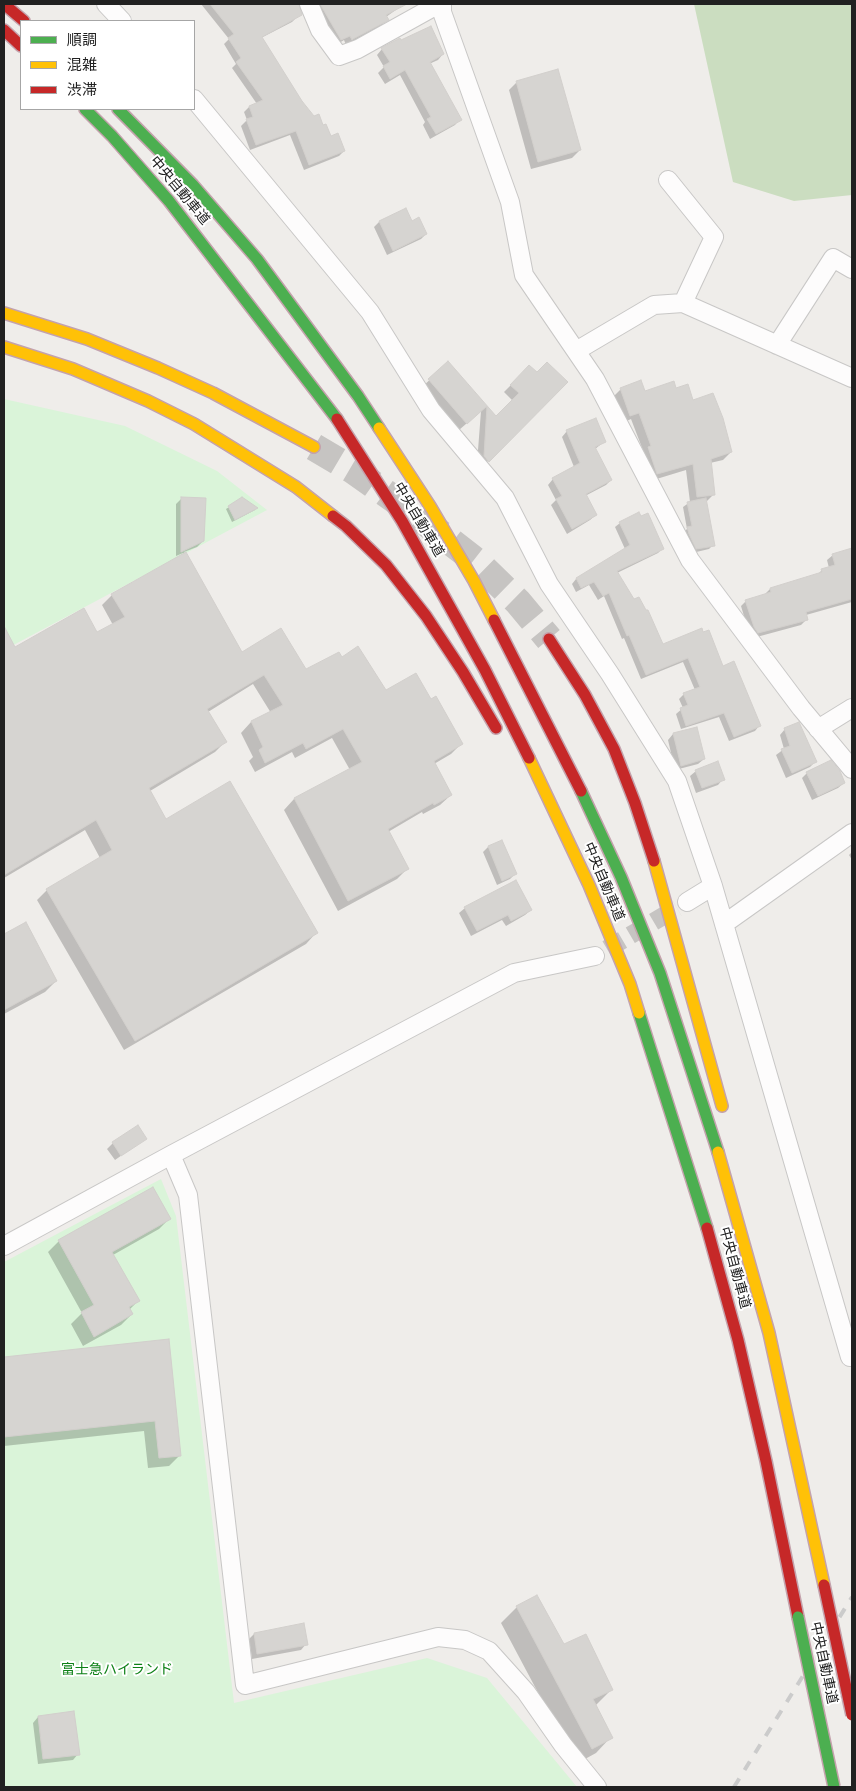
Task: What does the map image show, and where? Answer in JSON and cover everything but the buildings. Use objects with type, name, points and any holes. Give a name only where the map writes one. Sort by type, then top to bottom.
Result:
[{"type":"highway","points":[[4,4],[23,20]]},
{"type":"highway","points":[[4,30],[20,45]]},
{"type":"highway","name":"中央自動車道","points":[[86,110],[112,136],[169,201],[330,409],[402,521],[485,670],[544,787],[589,885],[630,984],[702,1211],[738,1340],[766,1461],[834,1787]]},
{"type":"highway","name":"中央自動車道","points":[[119,110],[193,185],[257,259],[358,396],[430,506],[474,581],[520,669],[574,776],[621,877],[660,973],[736,1210],[769,1333],[797,1453],[852,1715]]},
{"type":"highway","points":[[4,313],[87,339],[158,368],[213,393],[314,447]]},
{"type":"highway","points":[[4,347],[80,372],[194,424],[296,487],[346,526],[386,565],[426,616],[463,672],[502,740]]},
{"type":"highway","points":[[549,639],[585,695],[614,749],[635,802],[654,862],[726,1118]]},
{"type":"highway","points":[[553,836],[630,984]]},
{"type":"highway","points":[[776,1315],[785,1359],[797,1453]]},
{"type":"street","points":[[106,4],[121,20]]},
{"type":"street","points":[[309,4],[320,30],[340,56],[440,4],[510,202],[524,275],[595,379],[690,560],[818,729],[852,769]]},
{"type":"street","points":[[195,100],[370,312],[431,410],[505,498],[549,584],[610,674],[677,781],[713,886],[852,1359]]},
{"type":"street","points":[[668,180],[714,237],[683,303]]},
{"type":"street","points":[[776,345],[833,258],[852,269]]},
{"type":"street","points":[[576,351],[654,305],[683,303],[852,378]]},
{"type":"street","points":[[818,729],[852,708]]},
{"type":"street","points":[[724,924],[852,833]]},
{"type":"street","points":[[687,902],[713,886]]},
{"type":"street","points":[[4,1246],[514,973],[596,956]]},
{"type":"street","points":[[171,1155],[188,1195],[244,1685],[438,1636],[465,1640],[489,1651],[526,1692],[563,1745],[597,1787]]},
{"type":"green space","points":[[694,4],[852,4],[852,195],[794,201],[733,182]]},
{"type":"green space","points":[[4,399],[125,426],[217,471],[267,510],[4,650]]},
{"type":"green space","name":"富士急ハイランド","points":[[161,1179],[176,1216],[234,1703],[427,1658],[487,1678],[577,1787],[4,1787],[4,1262]]},
{"type":"tunnel","points":[[314,447],[353,470],[415,514],[477,562],[518,602],[549,639]]},
{"type":"tunnel","points":[[607,949],[677,908]]},
{"type":"railway","points":[[734,1787],[852,1597]]},
{"type":"traffic: fast","points":[[86,110],[112,136],[169,201],[337,419]]},
{"type":"traffic: fast","points":[[119,110],[193,185],[257,259],[358,396],[379,428]]},
{"type":"traffic: fast","points":[[581,791],[621,877],[660,973],[718,1152]]},
{"type":"traffic: fast","points":[[639,1013],[707,1228]]},
{"type":"traffic: fast","points":[[798,1617],[834,1787]]},
{"type":"traffic: slow","points":[[4,313],[87,339],[158,368],[213,393],[314,447]]},
{"type":"traffic: slow","points":[[4,347],[73,369],[148,401],[194,424],[296,487],[333,516]]},
{"type":"traffic: slow","points":[[379,428],[430,506],[474,581],[494,620]]},
{"type":"traffic: slow","points":[[529,758],[589,885],[630,984],[639,1013]]},
{"type":"traffic: slow","points":[[654,861],[722,1106]]},
{"type":"traffic: slow","points":[[718,1152],[769,1333],[824,1585]]},
{"type":"traffic: jam","points":[[4,4],[23,20]]},
{"type":"traffic: jam","points":[[4,30],[20,45]]},
{"type":"traffic: jam","points":[[337,419],[402,521],[485,670],[529,758]]},
{"type":"traffic: jam","points":[[333,516],[386,565],[426,616],[463,672],[496,728]]},
{"type":"traffic: jam","points":[[494,620],[581,791]]},
{"type":"traffic: jam","points":[[549,639],[585,695],[614,749],[635,803],[654,861]]},
{"type":"traffic: jam","points":[[707,1228],[738,1340],[766,1461],[798,1617]]},
{"type":"traffic: jam","points":[[824,1585],[852,1715]]}]
